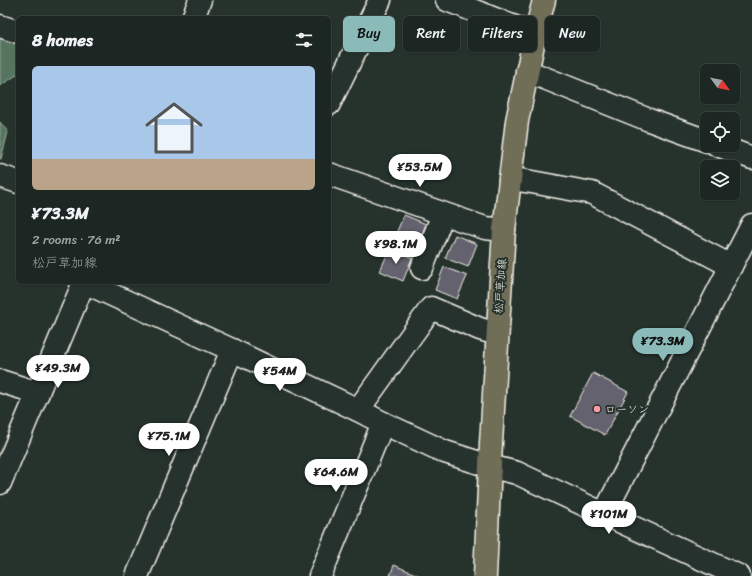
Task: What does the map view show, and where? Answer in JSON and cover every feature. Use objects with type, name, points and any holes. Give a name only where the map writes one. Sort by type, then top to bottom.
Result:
[{"type":"main road","name":"松戸草加線","points":[[537,27],[544,0]]},
{"type":"main road","name":"松戸草加線","points":[[485,576],[497,334],[504,230],[517,121],[531,52]]},
{"type":"street","points":[[194,16],[200,0]]},
{"type":"street","points":[[331,100],[380,0]]},
{"type":"street","points":[[447,0],[487,16]]},
{"type":"street","points":[[0,26],[16,31]]},
{"type":"street","points":[[527,71],[649,120],[700,138]]},
{"type":"street","points":[[736,152],[752,158]]},
{"type":"street","points":[[331,175],[485,228],[504,230]]},
{"type":"street","points":[[0,176],[16,181]]},
{"type":"street","points":[[510,179],[592,193],[731,266]]},
{"type":"street","points":[[422,268],[443,214]]},
{"type":"street","points":[[604,514],[752,225]]},
{"type":"street","points":[[0,483],[83,284]]},
{"type":"street","points":[[88,284],[232,350],[445,452],[517,473],[739,576]]},
{"type":"street","points":[[358,410],[432,308],[480,329],[497,334]]},
{"type":"street","points":[[137,576],[232,350]]},
{"type":"street","points":[[0,381],[38,393]]},
{"type":"street","points":[[320,576],[383,423]]},
{"type":"green space","points":[[0,37],[16,42],[16,75],[0,86]]},
{"type":"green space","points":[[0,122],[8,132],[1,159],[0,159]]},
{"type":"building","points":[[404,215],[426,224],[417,247],[394,238]]},
{"type":"building","points":[[455,235],[477,244],[468,267],[445,258]]},
{"type":"building","points":[[390,248],[412,258],[403,281],[380,271]]},
{"type":"building","points":[[444,267],[467,276],[457,299],[435,290]]},
{"type":"building","points":[[593,373],[628,392],[605,435],[570,416]]},
{"type":"building","points":[[394,565],[420,576],[390,576]]},
{"type":"place","name":"ローソン","points":[[597,409]]}]
